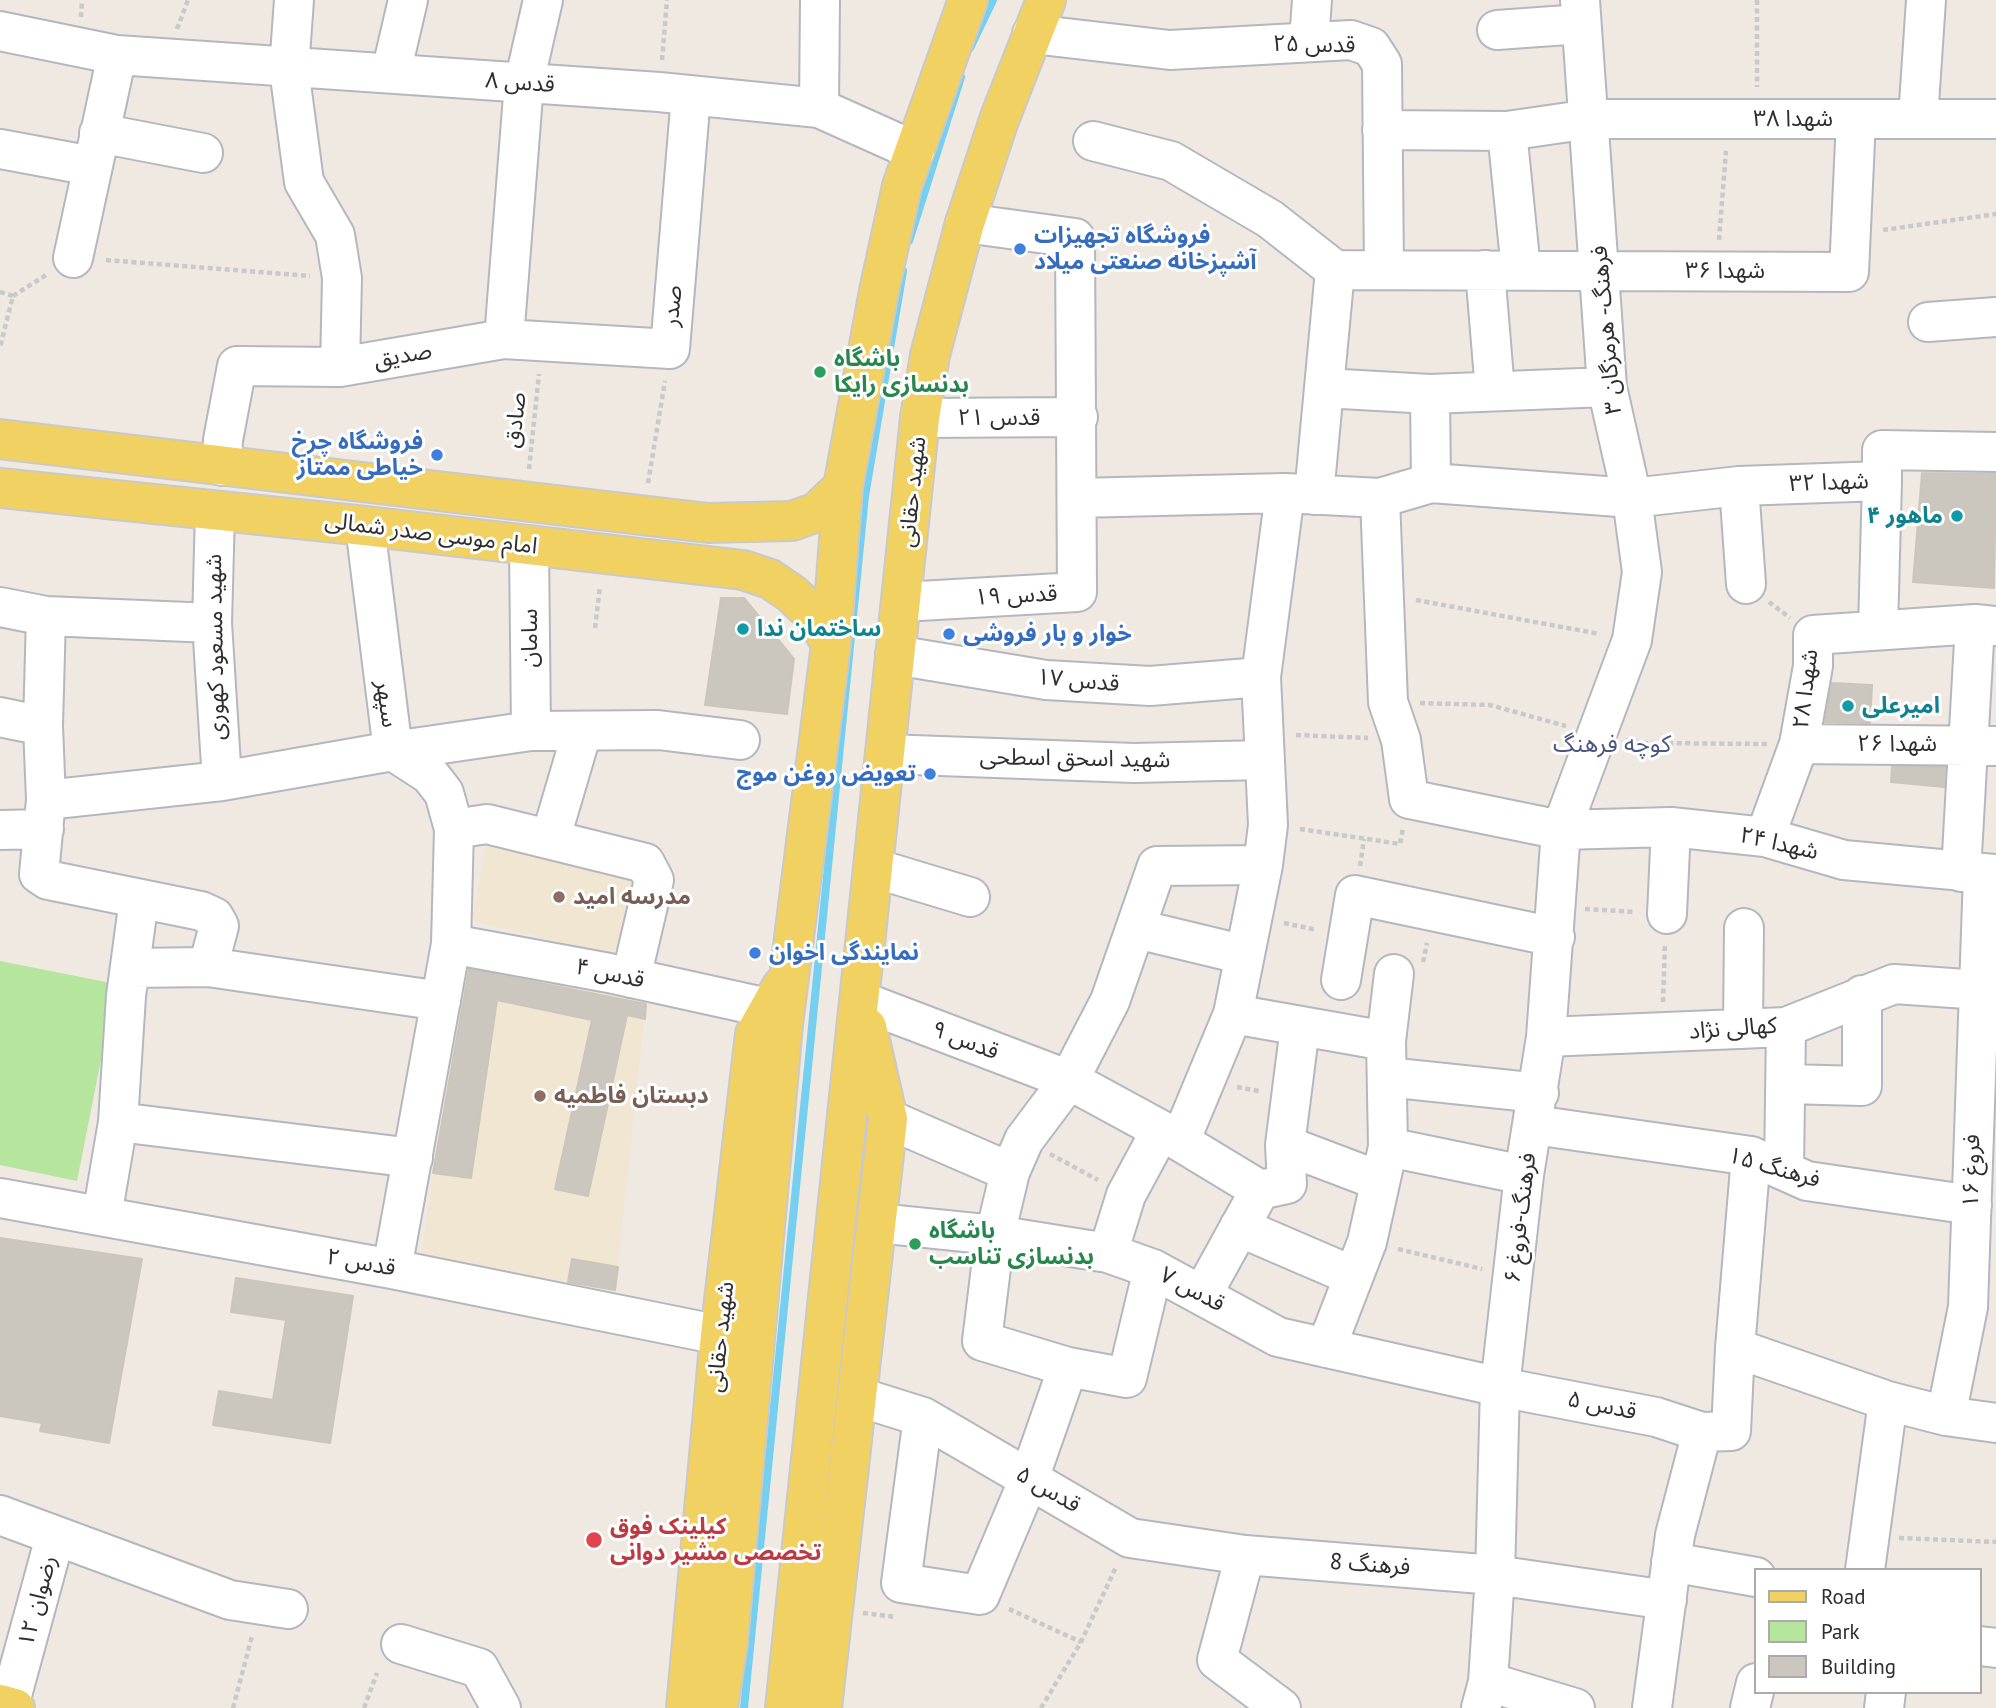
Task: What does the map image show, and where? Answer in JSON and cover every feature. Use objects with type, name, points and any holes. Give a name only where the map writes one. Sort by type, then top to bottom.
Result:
[{"type":"main road","name":"شهید حقانی","points":[[686,1708],[720,1335],[755,1034],[776,1016],[789,975],[831,645],[843,487],[894,216],[968,0]]},
{"type":"main road","name":"شهید حقانی","points":[[785,1708],[920,418],[930,355],[965,223],[1046,0]]},
{"type":"main road","name":"امام موسی صدر شمالی","points":[[0,439],[708,523],[792,521],[817,512],[843,487]]},
{"type":"main road","name":"امام موسی صدر شمالی","points":[[0,488],[365,526],[743,570],[770,579],[792,594],[814,615],[831,645]]},
{"type":"main road","points":[[743,570],[755,553],[756,540],[747,522]]},
{"type":"main road","name":"شهید حقانی","points":[[822,1708],[859,1397],[888,1119],[861,1001]]},
{"type":"main road","points":[[718,1708],[728,1642],[776,1016]]},
{"type":"street","points":[[294,0],[289,69],[304,183],[335,235],[342,278],[340,367]]},
{"type":"street","points":[[391,73],[408,0]]},
{"type":"street","points":[[504,339],[524,83],[543,0]]},
{"type":"street","points":[[819,108],[820,0]]},
{"type":"street","points":[[1309,41],[1312,0]]},
{"type":"street","points":[[1918,119],[1926,0]]},
{"type":"street","points":[[1497,30],[1581,12]]},
{"type":"street","name":"فرهنگ- هرمزگان ۳","points":[[1581,12],[1607,387],[1632,498],[1642,572],[1632,640],[1595,735]]},
{"type":"street","name":"قدس ۸","points":[[0,32],[117,55],[675,94],[819,108],[915,151]]},
{"type":"street","name":"قدس ۲۵","points":[[1032,34],[1170,50],[1351,40],[1371,47],[1382,64],[1384,270]]},
{"type":"street","points":[[73,258],[117,55]]},
{"type":"street","name":"صدر","points":[[670,349],[675,94]]},
{"type":"street","name":"شهدا ۳۸","points":[[1382,130],[1507,131],[1590,119],[1996,119]]},
{"type":"street","points":[[1850,253],[1856,119]]},
{"type":"street","points":[[1495,391],[1503,270],[1507,131]]},
{"type":"street","points":[[1093,141],[1171,161],[1270,219],[1335,270],[1324,388],[1261,677],[1268,825],[1263,865],[1233,1014],[1205,1080],[1171,1135],[1126,1195],[1108,1253]]},
{"type":"street","points":[[0,149],[203,153]]},
{"type":"street","points":[[965,223],[1075,237],[1077,498],[1299,494],[1380,498],[1431,482],[1430,394]]},
{"type":"street","name":"شهدا ۳۶","points":[[1335,270],[1716,271],[1850,253]]},
{"type":"street","points":[[1928,322],[1996,317]]},
{"type":"street","name":"صدیق","points":[[222,466],[223,440],[237,366],[340,367],[504,339],[670,349]]},
{"type":"street","points":[[1324,388],[1430,394],[1607,387]]},
{"type":"street","name":"قدس ۲۱","points":[[920,418],[1078,417]]},
{"type":"street","name":"شهدا ۳۲","points":[[1431,482],[1632,498],[1739,486],[1882,481],[1882,450],[1996,452]]},
{"type":"street","points":[[1878,629],[1882,481]]},
{"type":"street","points":[[1739,486],[1746,584]]},
{"type":"street","name":"قدس ۱۹","points":[[902,602],[1077,592],[1077,498]]},
{"type":"street","points":[[1380,498],[1388,702],[1401,740],[1409,799]]},
{"type":"street","name":"شهید مسعود کهوری","points":[[215,512],[212,623],[222,781]]},
{"type":"street","name":"سپهر","points":[[0,830],[45,814],[393,751],[365,526]]},
{"type":"street","name":"سامان","points":[[529,546],[531,731]]},
{"type":"street","points":[[0,607],[46,616],[212,623]]},
{"type":"street","points":[[46,616],[43,726],[45,814],[39,874],[48,880],[201,911],[214,917],[219,926],[208,967]]},
{"type":"street","name":"شهدا ۲۸","points":[[1765,837],[1799,744],[1813,666],[1813,635],[1878,629],[1985,625]]},
{"type":"street","name":"فروغ ۱۶","points":[[1946,1416],[1982,1306],[1980,1182],[1987,991],[1980,873],[1985,625]]},
{"type":"street","name":"قدس ۱۷","points":[[895,655],[1046,680],[1150,686],[1261,677]]},
{"type":"street","points":[[0,717],[43,726]]},
{"type":"street","points":[[393,751],[531,731],[658,730],[740,740]]},
{"type":"street","points":[[551,837],[582,732]]},
{"type":"street","name":"فرهنگ-فروغ ۶","points":[[1485,1695],[1495,1575],[1500,1387],[1524,1175],[1537,1109],[1546,1037],[1561,830],[1595,735]]},
{"type":"street","name":"شهدا ۲۶","points":[[1799,744],[1981,745]]},
{"type":"street","name":"شهید اسحق اسطحی","points":[[885,754],[1134,763],[1264,746]]},
{"type":"street","points":[[393,751],[430,775],[444,793],[454,829],[451,944],[393,1269]]},
{"type":"street","name":"شهدا ۲۴","points":[[1409,799],[1561,830],[1671,827],[1765,837],[1844,860],[1980,873]]},
{"type":"street","points":[[454,829],[487,824],[551,837],[645,863],[654,880],[631,978]]},
{"type":"street","points":[[1667,914],[1671,827]]},
{"type":"street","points":[[1153,1269],[1127,1378],[1068,1367],[982,1341],[995,1235],[1017,1156],[1069,1080],[1110,1001],[1157,866],[1263,865]]},
{"type":"street","points":[[874,868],[970,897]]},
{"type":"street","points":[[1341,980],[1355,895],[1555,922]]},
{"type":"street","points":[[102,1216],[118,1122],[126,996],[139,899]]},
{"type":"street","points":[[1743,1029],[1744,928]]},
{"type":"street","points":[[1137,929],[1245,955]]},
{"type":"street","name":"قدس ۴","points":[[451,944],[631,978],[776,1016]]},
{"type":"street","points":[[131,968],[208,967],[441,1001]]},
{"type":"street","points":[[1326,1348],[1360,1259],[1384,1164],[1387,1059],[1394,974]]},
{"type":"street","name":"کهالی نژاد","points":[[1546,1037],[1786,1027],[1894,984],[1987,991]]},
{"type":"street","points":[[1787,1084],[1863,1086],[1862,995]]},
{"type":"street","name":"قدس ۹","points":[[861,1001],[1069,1080],[1171,1135],[1260,1190]]},
{"type":"street","name":"فرهنگ ۱۵","points":[[1233,1014],[1300,1027],[1537,1109],[1768,1162],[1807,1181],[1980,1182]]},
{"type":"street","points":[[1202,1295],[1260,1190],[1287,1184],[1285,1145],[1300,1027]]},
{"type":"street","points":[[1652,1708],[1675,1535],[1702,1432],[1731,1431],[1735,1348],[1768,1162],[1787,1084],[1786,1027]]},
{"type":"street","points":[[888,1119],[1017,1156]]},
{"type":"street","points":[[118,1122],[229,1138],[412,1158]]},
{"type":"street","points":[[1285,1145],[1384,1164],[1524,1175]]},
{"type":"street","name":"قدس ۲","points":[[0,1198],[393,1269],[720,1335]]},
{"type":"street","name":"قدس ۷","points":[[877,1223],[995,1235],[1108,1253],[1153,1269],[1278,1336],[1500,1387]]},
{"type":"street","points":[[1240,1227],[1360,1259]]},
{"type":"street","points":[[1735,1348],[1888,1401],[1946,1416],[1996,1423]]},
{"type":"street","points":[[923,1417],[901,1583],[980,1595],[1030,1479],[1068,1367]]},
{"type":"street","name":"قدس ۵","points":[[1500,1387],[1657,1416],[1702,1432]]},
{"type":"street","name":"قدس ۵","points":[[859,1397],[923,1417],[1130,1538],[1245,1555]]},
{"type":"street","points":[[1868,1553],[1888,1401]]},
{"type":"street","points":[[0,1515],[230,1600],[274,1607]]},
{"type":"street","name":"رضوان ۱۲","points":[[8,1706],[55,1537]]},
{"type":"street","points":[[1245,1555],[1217,1660],[1281,1708]]},
{"type":"street","name":"فرهنگ 8","points":[[1245,1555],[1495,1575],[1667,1600]]},
{"type":"street","points":[[1671,1563],[1755,1577]]},
{"type":"street","points":[[401,1644],[479,1668],[501,1708]]},
{"type":"street","points":[[1750,1708],[1755,1687]]},
{"type":"street","points":[[1485,1695],[1575,1708]]},
{"type":"path","points":[[667,0],[675,94]]},
{"type":"path","points":[[1716,271],[1743,119],[1757,0]]},
{"type":"path","points":[[1850,253],[1996,214]]},
{"type":"path","points":[[0,347],[13,296],[73,258],[342,278]]},
{"type":"path","points":[[0,292],[13,296]]},
{"type":"path","name":"صادق","points":[[524,501],[542,342]]},
{"type":"path","name":"صدر","points":[[642,515],[670,349]]},
{"type":"path","points":[[596,628],[604,554]]},
{"type":"path","points":[[1746,584],[1813,635]]},
{"type":"path","points":[[1384,594],[1632,640]]},
{"type":"path","points":[[1388,702],[1490,705],[1595,735],[1644,743],[1799,744]]},
{"type":"path","points":[[1264,746],[1401,740]]},
{"type":"path","points":[[1268,825],[1399,844],[1409,799]]},
{"type":"path","points":[[1555,922],[1667,914],[1662,1034]]},
{"type":"path","points":[[1253,917],[1348,936]]},
{"type":"path","points":[[1205,1080],[1291,1098]]},
{"type":"path","points":[[1017,1156],[1126,1195]]},
{"type":"path","points":[[1360,1259],[1513,1276]]},
{"type":"path","points":[[1041,1708],[1081,1642],[1130,1538]]},
{"type":"path","points":[[1868,1553],[1996,1542]]},
{"type":"path","points":[[980,1595],[1081,1642]]},
{"type":"path","points":[[233,1708],[274,1607]]},
{"type":"path","points":[[364,1708],[377,1673]]},
{"type":"shaded area","name":"مدرسه امید","points":[[489,828],[647,873],[624,957],[472,921]]},
{"type":"shaded area","name":"دبستان فاطمیه","points":[[466,956],[647,995],[615,1290],[421,1256]]},
{"type":"green space","points":[[0,961],[116,984],[77,1181],[0,1165]]},
{"type":"building","name":"ماهور ۴","points":[[1922,473],[1996,474],[1994,588],[1913,582]]},
{"type":"building","name":"ساختمان ندا","points":[[721,598],[744,598],[794,659],[787,714],[705,705]]},
{"type":"building","name":"امیرعلی","points":[[1832,683],[1872,685],[1870,723],[1825,722]]},
{"type":"building","points":[[1892,767],[1945,767],[1944,787],[1891,782]]},
{"type":"building","points":[[469,969],[646,1004],[645,1019],[627,1015],[588,1196],[555,1189],[592,1020],[497,1000],[471,1178],[433,1173]]},
{"type":"building","points":[[0,1238],[142,1259],[109,1443],[40,1431],[42,1423],[0,1416]]},
{"type":"building","points":[[572,1259],[618,1267],[615,1290],[568,1282]]},
{"type":"building","points":[[236,1278],[353,1296],[330,1443],[213,1425],[219,1391],[273,1400],[286,1320],[231,1312]]},
{"type":"waterway","points":[[970,48],[993,0]]},
{"type":"waterway","points":[[909,241],[961,77]]},
{"type":"waterway","points":[[744,1708],[865,496],[903,271]]},
{"type":"place","name":"فروشگاه تجهیزات آشپزخانه صنعتی میلاد","points":[[1020,249]]},
{"type":"place","name":"باشگاه بدنسازی رایکا","points":[[820,372]]},
{"type":"place","name":"فروشگاه چرخ خیاطی ممتاز","points":[[437,455]]},
{"type":"place","name":"ماهور ۴","points":[[1957,516]]},
{"type":"place","name":"ساختمان ندا","points":[[743,629]]},
{"type":"place","name":"خوار و بار فروشی","points":[[949,634]]},
{"type":"place","name":"امیرعلی","points":[[1848,706]]},
{"type":"place","name":"تعویض روغن موج","points":[[930,774]]},
{"type":"place","name":"مدرسه امید","points":[[559,897]]},
{"type":"place","name":"نمایندگی اخوان","points":[[755,953]]},
{"type":"place","name":"دبستان فاطمیه","points":[[540,1096]]},
{"type":"place","name":"باشگاه بدنسازی تناسب","points":[[915,1244]]},
{"type":"place","name":"کیلینک فوق تخصصی مشیر دوانی","points":[[594,1540]]},
{"type":"district","name":"کوچه فرهنگ","points":[[1612,745]]}]
